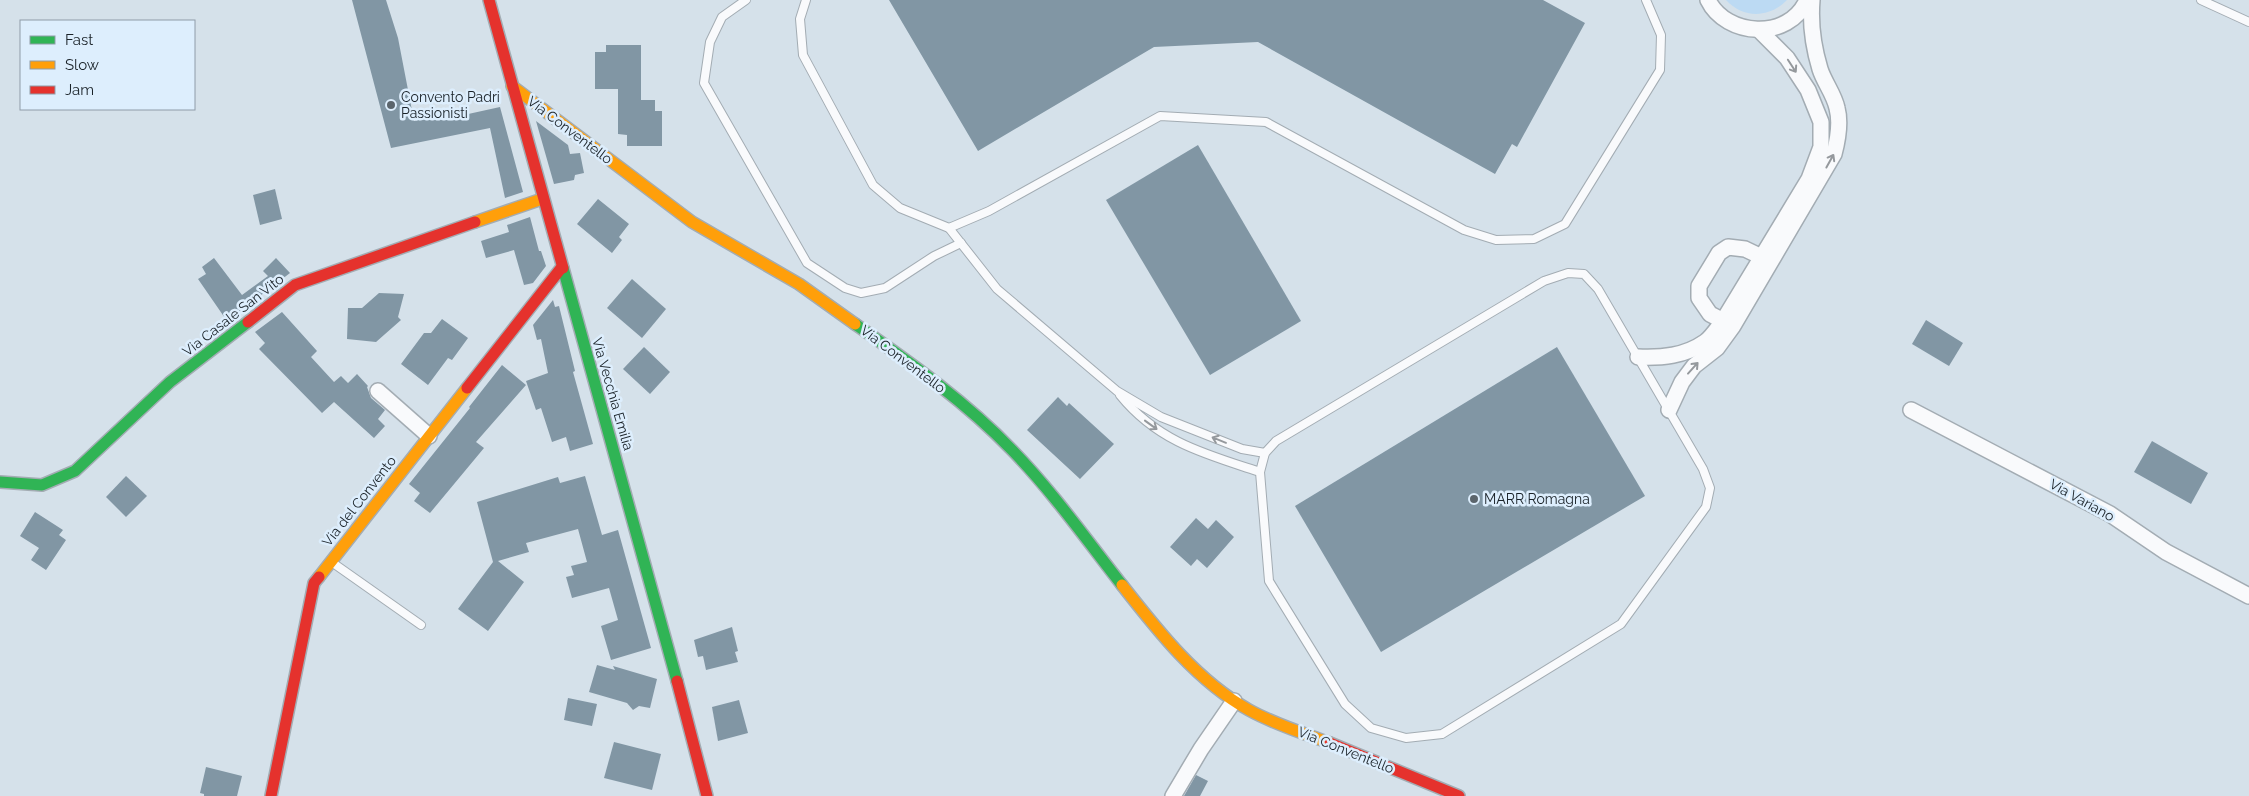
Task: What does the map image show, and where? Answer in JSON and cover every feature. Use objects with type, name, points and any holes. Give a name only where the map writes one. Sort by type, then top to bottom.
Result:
[{"type":"street","name":"Via Vecchia Emilia","points":[[489,0],[707,796]]},
{"type":"street","points":[[1708,0],[1711,6],[1724,19],[1741,28],[1759,30],[1777,27],[1793,18],[1807,0]]},
{"type":"street","points":[[1669,410],[1682,382],[1694,366],[1717,348],[1728,324],[1767,259],[1834,154],[1839,134],[1837,108],[1821,71],[1814,46],[1810,18],[1812,0]]},
{"type":"street","points":[[1759,30],[1787,58],[1808,90],[1821,122],[1821,147],[1809,179],[1767,259]]},
{"type":"street","name":"Via Conventello","points":[[512,86],[692,222],[799,284],[949,393],[1010,449],[1061,506],[1160,634],[1221,693],[1250,711],[1459,796]]},
{"type":"street","name":"Via Casale San Vito","points":[[0,482],[42,485],[75,471],[170,382],[295,285],[542,199]]},
{"type":"street","points":[[1728,324],[1710,314],[1699,298],[1699,286],[1719,253],[1728,247],[1745,249],[1767,259]]},
{"type":"street","name":"Via del Convento","points":[[271,796],[314,583],[562,267]]},
{"type":"street","points":[[1638,357],[1656,358],[1681,354],[1706,341],[1728,324]]},
{"type":"street","points":[[378,391],[429,436]]},
{"type":"street","name":"Via Variano","points":[[1911,410],[2110,514],[2166,552],[2249,596]]},
{"type":"street","points":[[1173,796],[1201,749],[1234,701]]},
{"type":"lane","points":[[746,0],[722,17],[710,42],[704,83],[807,262],[845,288],[861,293],[885,288],[934,256],[960,243]]},
{"type":"lane","points":[[806,0],[800,20],[803,54],[874,185],[900,208],[949,228],[997,290],[1117,391],[1162,417],[1242,449],[1265,453]]},
{"type":"lane","points":[[949,228],[989,210],[1160,116],[1266,122],[1464,230],[1496,240],[1534,239],[1565,224],[1660,70],[1661,35],[1646,0]]},
{"type":"lane","points":[[2201,0],[2249,22]]},
{"type":"lane","points":[[1568,273],[1584,274],[1598,289],[1638,357],[1703,469],[1710,488],[1706,507],[1621,624],[1442,734],[1406,738],[1371,728],[1345,704],[1269,581],[1260,472],[1265,453],[1276,441],[1544,281],[1568,273]]},
{"type":"lane","points":[[1117,391],[1135,414],[1171,440],[1215,458],[1260,472]]},
{"type":"lane","points":[[331,562],[421,625]]},
{"type":"shaded area","points":[[1726,0],[1787,0],[1773,10],[1756,14],[1740,11]]},
{"type":"building","name":"Convento Padri Passionisti","points":[[352,0],[386,0],[398,38],[414,121],[442,115],[441,120],[500,107],[523,192],[505,198],[490,128],[391,148]]},
{"type":"building","points":[[889,0],[1543,0],[1585,23],[1517,147],[1512,144],[1495,174],[1258,42],[1154,47],[978,151]]},
{"type":"building","points":[[606,45],[641,45],[641,100],[655,100],[655,111],[662,111],[662,146],[627,146],[627,135],[618,134],[618,89],[595,89],[595,52],[606,52]]},
{"type":"building","points":[[536,121],[568,145],[570,154],[580,153],[584,173],[575,175],[574,180],[554,184]]},
{"type":"building","points":[[1198,145],[1301,321],[1210,375],[1106,200]]},
{"type":"building","points":[[275,189],[282,219],[260,225],[253,195]]},
{"type":"building","points":[[598,199],[629,224],[619,237],[622,240],[612,253],[577,224]]},
{"type":"building","points":[[530,217],[539,251],[541,251],[546,266],[533,283],[524,285],[514,250],[486,258],[481,241],[509,232],[507,225]]},
{"type":"building","points":[[214,258],[242,295],[268,276],[263,271],[276,258],[290,273],[227,321],[198,279],[206,274],[202,267]]},
{"type":"building","points":[[632,279],[666,309],[642,338],[607,308]]},
{"type":"building","points":[[379,293],[404,294],[398,317],[401,320],[376,342],[347,339],[348,308],[362,308]]},
{"type":"building","points":[[553,300],[555,307],[559,306],[575,371],[573,372],[593,444],[570,451],[566,437],[552,442],[541,408],[536,410],[526,381],[548,373],[541,339],[537,340],[533,325]]},
{"type":"building","points":[[282,312],[317,351],[311,357],[334,382],[341,376],[348,383],[357,374],[368,386],[371,398],[385,410],[378,419],[385,426],[374,438],[334,402],[322,413],[259,349],[265,343],[255,332]]},
{"type":"building","points":[[442,319],[468,338],[452,360],[448,358],[428,385],[401,364],[424,333],[431,333]]},
{"type":"building","points":[[1926,320],[1963,343],[1949,366],[1912,344]]},
{"type":"building","points":[[644,347],[670,372],[650,394],[623,369]]},
{"type":"building","name":"MARR Romagna","points":[[1557,347],[1645,496],[1381,652],[1295,506]]},
{"type":"building","points":[[502,365],[526,385],[476,442],[484,448],[430,513],[414,501],[420,493],[409,484]]},
{"type":"building","points":[[1058,397],[1067,406],[1069,403],[1114,444],[1080,479],[1027,430]]},
{"type":"building","points":[[2152,441],[2208,473],[2191,504],[2134,472]]},
{"type":"building","points":[[126,476],[147,496],[126,517],[106,497]]},
{"type":"building","points":[[585,476],[602,535],[618,530],[651,648],[611,660],[601,626],[618,620],[609,588],[572,598],[566,577],[574,575],[571,566],[587,562],[578,529],[526,543],[529,552],[498,561],[524,582],[488,631],[458,609],[493,562],[477,502],[558,477],[560,483]]},
{"type":"building","points":[[35,512],[63,530],[59,535],[66,540],[46,570],[31,560],[39,548],[20,536]]},
{"type":"building","points":[[1196,518],[1208,529],[1216,520],[1234,537],[1207,568],[1197,559],[1191,566],[1170,547]]},
{"type":"building","points":[[732,627],[738,651],[735,652],[738,662],[706,670],[703,656],[698,657],[694,640]]},
{"type":"building","points":[[597,665],[615,670],[613,666],[657,679],[650,708],[639,706],[633,710],[627,703],[589,692]]},
{"type":"building","points":[[568,698],[597,704],[592,726],[564,720]]},
{"type":"building","points":[[739,700],[748,733],[718,741],[712,707]]},
{"type":"building","points":[[614,742],[661,754],[652,790],[604,778]]},
{"type":"building","points":[[206,767],[242,776],[237,796],[204,796],[204,794],[200,793]]},
{"type":"building","points":[[1196,775],[1208,781],[1200,796],[1184,796]]},
{"type":"traffic: fast","points":[[563,268],[677,681]]},
{"type":"traffic: fast","points":[[0,482],[42,485],[75,471],[170,382],[248,322]]},
{"type":"traffic: fast","points":[[855,324],[936,383],[994,432],[1041,482],[1122,585]]},
{"type":"traffic: slow","points":[[512,86],[692,222],[799,284],[855,324]]},
{"type":"traffic: slow","points":[[475,222],[542,199]]},
{"type":"traffic: slow","points":[[319,577],[467,388]]},
{"type":"traffic: slow","points":[[1122,585],[1164,637],[1212,685],[1259,715],[1330,743]]},
{"type":"traffic: jam","points":[[489,0],[563,268]]},
{"type":"traffic: jam","points":[[248,322],[295,285],[475,222]]},
{"type":"traffic: jam","points":[[467,388],[562,267]]},
{"type":"traffic: jam","points":[[271,796],[314,583],[319,577]]},
{"type":"traffic: jam","points":[[677,681],[707,796]]},
{"type":"traffic: jam","points":[[1330,743],[1459,796]]},
{"type":"place","name":"Convento Padri Passionisti","points":[[391,105]]},
{"type":"place","name":"MARR Romagna","points":[[1474,499]]}]
